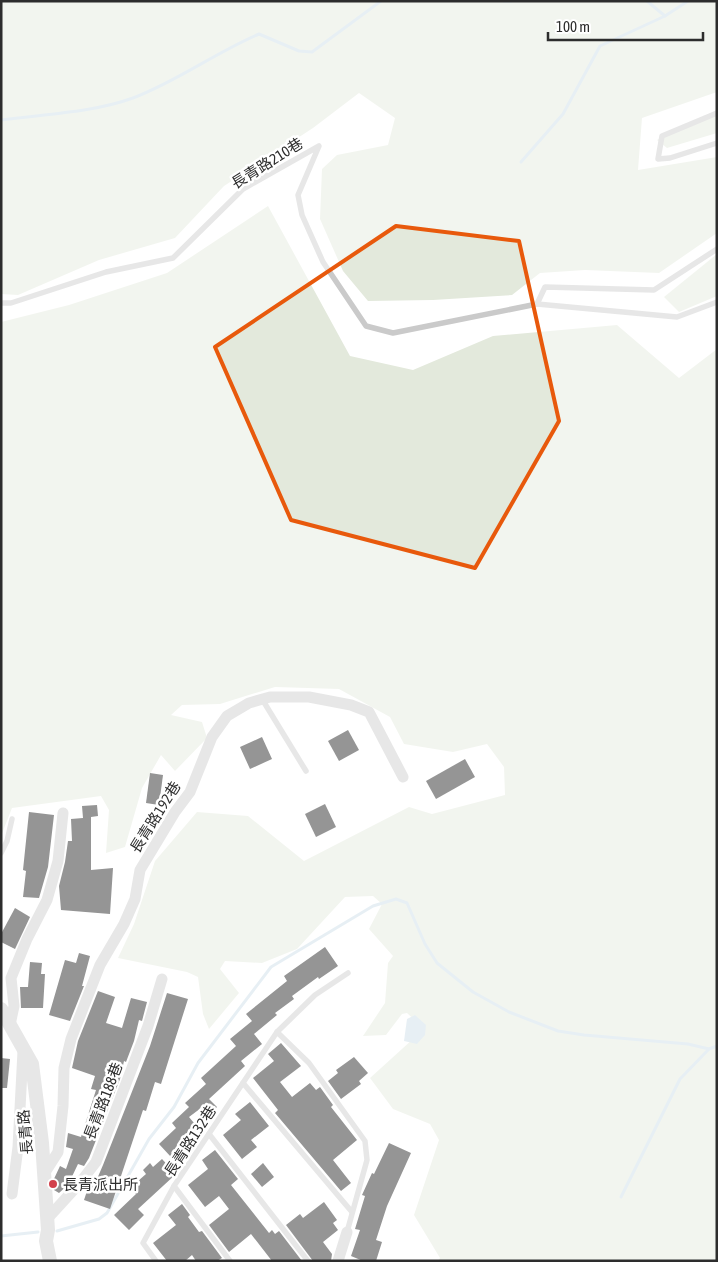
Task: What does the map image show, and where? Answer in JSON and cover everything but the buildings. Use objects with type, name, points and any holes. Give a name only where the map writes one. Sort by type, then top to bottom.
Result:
[{"type":"street","name":"長青路192巷","points":[[44,1174],[58,1152],[63,1106],[64,1068],[71,1039],[100,965],[124,924],[135,899],[140,870],[175,812],[190,792],[212,737],[227,716],[249,703],[270,697],[309,698],[351,706],[369,712],[403,777]]},
{"type":"street","points":[[10,1025],[14,1006],[11,978],[27,939],[47,900],[58,860],[63,813]]},
{"type":"street","name":"長青路188巷","points":[[47,1219],[96,1162],[148,1026],[162,979]]},
{"type":"street","name":"長青路","points":[[1,1009],[32,1064],[38,1097],[47,1219],[46,1241],[50,1261]]},
{"type":"street","points":[[12,1194],[24,1051]]},
{"type":"street","points":[[338,1261],[347,1232]]},
{"type":"lane","points":[[717,112],[662,136],[658,159],[717,143]]},
{"type":"lane","name":"長青路210巷","points":[[1,303],[11,303],[106,272],[173,258],[243,189],[319,146],[298,195],[302,215],[323,262],[366,326],[393,334],[537,304],[676,317],[717,302]]},
{"type":"lane","points":[[537,304],[545,287],[654,290],[717,249]]},
{"type":"lane","points":[[262,699],[306,771]]},
{"type":"lane","points":[[1,853],[7,841],[12,819]]},
{"type":"lane","name":"長青路132巷","points":[[230,1261],[174,1186],[277,1032],[315,995],[348,973]]},
{"type":"lane","points":[[277,1032],[309,1064],[365,1141],[367,1160],[347,1232]]},
{"type":"lane","points":[[243,1083],[352,1212]]},
{"type":"lane","points":[[209,1134],[308,1261]]},
{"type":"lane","points":[[156,1261],[142,1243],[174,1186]]},
{"type":"highlighted area","points":[[396,226],[519,241],[559,421],[475,568],[291,520],[215,347]]},
{"type":"shaded area","points":[[1,1],[717,1],[717,92],[642,118],[638,170],[717,157],[717,233],[659,273],[585,270],[540,273],[512,295],[433,300],[368,301],[343,271],[320,219],[322,169],[337,155],[388,145],[395,118],[359,93],[313,128],[224,186],[175,238],[99,260],[18,295],[1,294]]},
{"type":"shaded area","points":[[717,110],[717,133],[667,148],[657,140]]},
{"type":"shaded area","points":[[268,206],[350,356],[413,370],[493,336],[617,325],[679,378],[717,349],[717,1261],[438,1261],[440,1258],[414,1215],[439,1140],[430,1124],[393,1109],[370,1078],[424,1029],[407,1013],[402,1014],[386,1035],[363,1036],[385,1003],[388,963],[393,956],[369,929],[382,904],[373,896],[345,897],[297,949],[262,963],[225,961],[220,969],[239,993],[209,1029],[203,1014],[198,977],[187,972],[118,958],[134,924],[155,861],[197,812],[248,816],[304,861],[409,807],[432,814],[505,795],[504,767],[487,744],[453,752],[404,744],[390,717],[339,689],[275,687],[220,704],[182,705],[171,715],[202,722],[207,738],[175,771],[161,755],[142,788],[125,847],[106,853],[109,810],[101,796],[12,808],[1,836],[1,322],[69,305],[167,273]]},
{"type":"shaded area","points":[[717,254],[717,296],[679,312],[664,297]]},
{"type":"water","points":[[415,1015],[426,1025],[425,1035],[417,1044],[404,1041],[407,1019]]},
{"type":"waterway","points":[[1,120],[84,110],[133,98],[166,83],[259,34],[299,51],[312,52],[381,1]]},
{"type":"waterway","points":[[504,1],[511,1]]},
{"type":"waterway","points":[[647,1],[665,16],[688,1]]},
{"type":"waterway","points":[[521,162],[563,114],[600,46],[665,16]]},
{"type":"waterway","points":[[57,1231],[99,1219],[107,1213],[149,1139],[174,1107],[198,1063],[271,967],[373,906],[396,899],[407,903],[425,944],[437,963],[473,992],[509,1012],[558,1031],[688,1044],[709,1049],[717,1046]]},
{"type":"waterway","points":[[621,1197],[680,1079],[709,1049]]},
{"type":"waterway","points":[[1,1236],[38,1232]]},
{"type":"place","name":"長青派出所","points":[[53,1184]]}]
